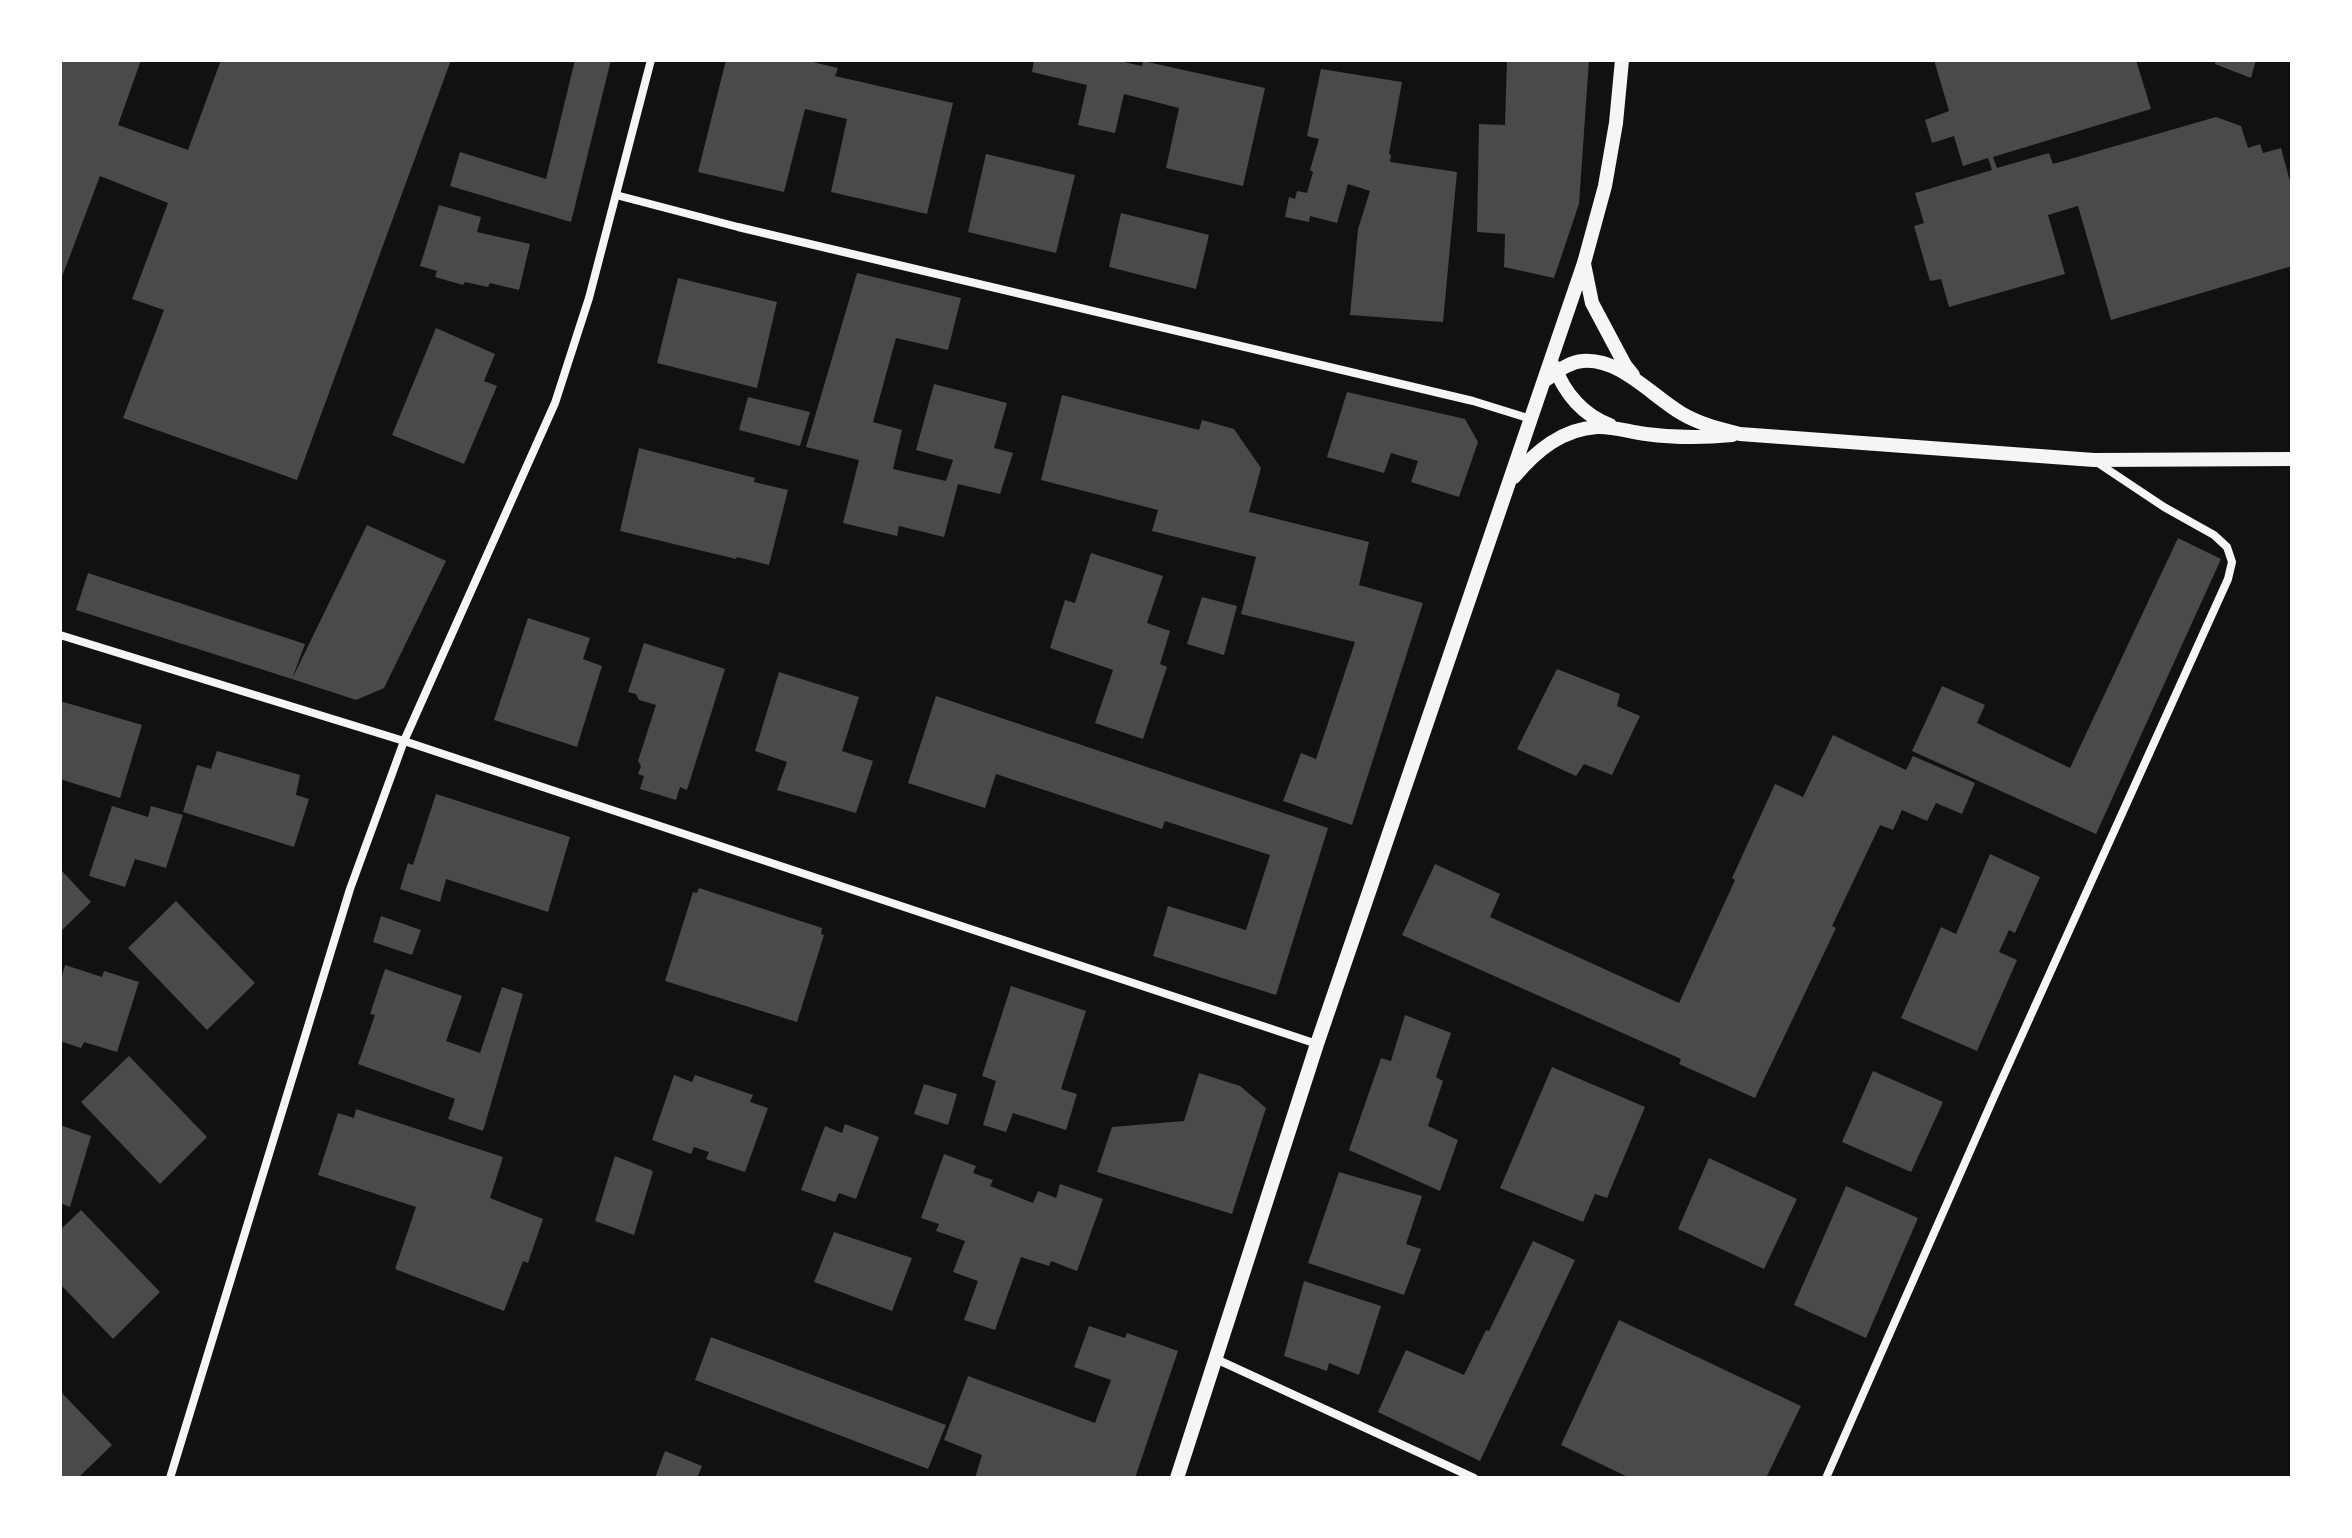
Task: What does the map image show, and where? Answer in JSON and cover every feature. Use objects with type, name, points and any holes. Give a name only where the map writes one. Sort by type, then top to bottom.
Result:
[{"type":"street","points":[[170,1478],[350,889],[404,741],[555,403],[589,298],[651,60]]},
{"type":"street","points":[[1177,1478],[1317,1044],[1531,419],[1551,371],[1605,186],[1616,123],[1622,60]]},
{"type":"street","points":[[616,195],[753,231],[1473,401],[1531,419]]},
{"type":"street","points":[[1584,263],[1592,303],[1625,365],[1642,386]]},
{"type":"street","points":[[1551,371],[1582,361],[1597,363],[1619,371],[1684,415],[1740,434],[2094,460],[2292,459]]},
{"type":"street","points":[[1551,371],[1587,412],[1603,423],[1620,429]]},
{"type":"street","points":[[1509,483],[1528,460],[1551,442],[1575,431],[1597,427],[1707,438],[1740,434]]},
{"type":"street","points":[[1826,1478],[2230,570],[2232,562],[2227,547],[2214,535],[2164,507],[2094,460]]},
{"type":"street","points":[[60,635],[404,741],[1317,1044]]},
{"type":"street","points":[[1216,1359],[1474,1478]]},
{"type":"building","points":[[60,60],[141,60],[118,125],[188,150],[221,60],[451,60],[297,480],[123,418],[164,310],[132,299],[168,203],[100,176],[60,282]]},
{"type":"building","points":[[575,60],[611,60],[571,222],[450,186],[460,152],[546,179]]},
{"type":"building","points":[[726,60],[804,60],[838,68],[835,76],[953,103],[927,214],[831,192],[847,119],[805,109],[784,192],[698,172]]},
{"type":"building","points":[[1034,60],[1114,60],[1142,66],[1143,61],[1265,88],[1243,186],[1166,168],[1179,108],[1124,94],[1115,133],[1078,125],[1087,85],[1032,72]]},
{"type":"building","points":[[1507,60],[1589,60],[1579,204],[1554,278],[1504,267],[1505,234],[1477,232],[1479,124],[1505,125]]},
{"type":"building","points":[[1934,60],[2136,60],[2151,109],[1993,157],[1997,168],[2049,153],[2053,164],[2216,117],[2241,126],[2248,148],[2260,144],[2263,153],[2281,148],[2292,189],[2292,266],[2111,320],[2078,206],[2048,215],[2065,274],[1949,307],[1941,279],[1930,281],[1914,226],[1924,223],[1915,193],[1992,170],[1988,158],[1963,166],[1954,136],[1932,143],[1925,120],[1949,111]]},
{"type":"building","points":[[2216,60],[2256,60],[2251,78],[2215,64]]},
{"type":"building","points":[[1321,69],[1402,82],[1390,162],[1457,172],[1443,322],[1350,315],[1358,229],[1370,191],[1348,184],[1337,223],[1310,216],[1309,222],[1285,217],[1289,197],[1295,199],[1297,191],[1307,193],[1313,172],[1310,170],[1319,139],[1307,136]]},
{"type":"building","points":[[986,154],[1075,175],[1056,253],[968,232]]},
{"type":"building","points":[[439,205],[481,217],[477,232],[530,244],[519,290],[490,283],[488,287],[465,282],[463,285],[435,277],[437,271],[420,266]]},
{"type":"building","points":[[1121,213],[1209,235],[1196,289],[1109,267]]},
{"type":"building","points":[[857,273],[961,298],[948,350],[896,338],[873,422],[902,430],[893,469],[946,481],[953,460],[916,450],[934,384],[1007,403],[994,448],[1013,453],[1000,494],[958,484],[944,537],[899,526],[897,536],[843,523],[859,460],[806,447]]},
{"type":"building","points":[[678,278],[777,302],[757,388],[657,363]]},
{"type":"building","points":[[436,328],[495,354],[484,381],[497,386],[464,464],[392,435]]},
{"type":"building","points":[[1347,392],[1465,419],[1478,442],[1459,497],[1411,482],[1418,461],[1391,453],[1384,473],[1327,457]]},
{"type":"building","points":[[1062,395],[1199,430],[1202,420],[1234,429],[1261,468],[1249,512],[1369,542],[1359,585],[1423,603],[1352,825],[1283,801],[1301,753],[1316,759],[1355,642],[1241,614],[1256,557],[1152,531],[1158,510],[1041,480]]},
{"type":"building","points":[[748,397],[810,412],[800,446],[739,430]]},
{"type":"building","points":[[639,448],[755,478],[754,482],[788,490],[769,565],[620,531]]},
{"type":"building","points":[[367,525],[446,561],[384,688],[356,700],[292,679]]},
{"type":"building","points":[[2178,538],[2221,559],[2096,834],[1912,751],[1942,686],[1985,705],[1977,723],[2070,768]]},
{"type":"building","points":[[1091,553],[1163,576],[1147,623],[1170,631],[1160,664],[1167,667],[1143,739],[1095,723],[1113,670],[1050,648],[1065,600],[1075,603]]},
{"type":"building","points":[[88,573],[305,644],[292,679],[76,610]]},
{"type":"building","points":[[1202,597],[1237,606],[1224,655],[1187,644]]},
{"type":"building","points":[[528,618],[590,638],[583,659],[602,666],[577,747],[494,720]]},
{"type":"building","points":[[644,643],[725,669],[687,790],[680,787],[676,800],[640,789],[644,776],[638,774],[641,766],[638,761],[656,705],[639,700],[636,694],[628,692]]},
{"type":"building","points":[[1557,669],[1620,694],[1617,706],[1640,716],[1612,775],[1584,764],[1576,776],[1517,749]]},
{"type":"building","points":[[779,672],[859,697],[842,751],[873,761],[856,813],[777,790],[787,762],[755,751]]},
{"type":"building","points":[[936,696],[1328,828],[1276,995],[1153,956],[1168,906],[1246,930],[1270,855],[1165,821],[1162,829],[996,774],[985,808],[908,783]]},
{"type":"building","points":[[60,701],[142,725],[120,798],[60,779]]},
{"type":"building","points":[[1833,735],[1906,770],[1913,756],[1975,783],[1962,814],[1936,803],[1927,821],[1902,810],[1893,830],[1880,825],[1832,926],[1836,928],[1755,1098],[1679,1064],[1681,1059],[1402,935],[1435,864],[1500,894],[1490,917],[1679,1003],[1775,784],[1803,797]]},
{"type":"building","points":[[217,751],[300,775],[296,795],[309,799],[294,847],[183,812],[197,765],[211,769]]},
{"type":"building","points":[[436,794],[570,837],[548,912],[446,879],[440,902],[400,889],[408,863],[413,865]]},
{"type":"building","points":[[112,806],[148,817],[151,806],[183,815],[166,868],[135,859],[125,887],[89,876]]},
{"type":"building","points":[[1990,854],[2040,877],[2015,933],[2009,930],[1999,952],[2017,960],[1977,1051],[1901,1018],[1941,927],[1956,934]]},
{"type":"building","points":[[60,869],[91,902],[60,932]]},
{"type":"building","points":[[699,888],[822,928],[821,934],[824,935],[797,1022],[665,981],[693,892],[697,893]]},
{"type":"building","points":[[176,901],[255,983],[207,1030],[128,948]]},
{"type":"building","points":[[381,916],[421,930],[412,955],[373,942]]},
{"type":"building","points":[[65,965],[102,977],[104,971],[139,982],[117,1052],[84,1042],[81,1048],[60,1041],[60,983]]},
{"type":"building","points":[[385,969],[462,996],[446,1041],[480,1053],[502,987],[523,994],[483,1131],[448,1119],[455,1099],[358,1064],[375,1015],[370,1014]]},
{"type":"building","points":[[1011,986],[1086,1011],[1061,1089],[1077,1094],[1066,1130],[1013,1113],[1006,1132],[983,1125],[996,1081],[982,1076]]},
{"type":"building","points":[[1405,1015],[1451,1033],[1436,1077],[1443,1081],[1428,1126],[1458,1140],[1440,1191],[1349,1150],[1381,1058],[1391,1061]]},
{"type":"building","points":[[129,1056],[207,1137],[160,1184],[81,1102]]},
{"type":"building","points":[[1552,1067],[1645,1107],[1607,1198],[1595,1194],[1583,1222],[1500,1188]]},
{"type":"building","points":[[1873,1071],[1943,1102],[1911,1172],[1842,1142]]},
{"type":"building","points":[[1199,1073],[1240,1086],[1266,1108],[1232,1214],[1097,1172],[1112,1127],[1184,1121]]},
{"type":"building","points":[[674,1075],[692,1082],[695,1075],[753,1095],[750,1102],[768,1108],[745,1172],[706,1159],[709,1152],[694,1147],[691,1154],[652,1140]]},
{"type":"building","points":[[924,1084],[957,1094],[948,1125],[914,1114]]},
{"type":"building","points":[[356,1109],[503,1157],[490,1198],[543,1219],[528,1263],[523,1261],[504,1311],[395,1269],[416,1207],[318,1175],[338,1113],[354,1118]]},
{"type":"building","points":[[845,1124],[879,1137],[856,1199],[839,1193],[835,1202],[801,1190],[825,1126],[842,1133]]},
{"type":"building","points":[[60,1125],[91,1136],[70,1207],[60,1203]]},
{"type":"building","points":[[944,1154],[976,1166],[973,1173],[993,1180],[990,1186],[1033,1203],[1038,1191],[1056,1198],[1060,1184],[1103,1199],[1077,1271],[1051,1261],[1049,1266],[1021,1257],[995,1330],[964,1320],[978,1281],[953,1272],[965,1241],[936,1231],[939,1224],[921,1218]]},
{"type":"building","points":[[615,1156],[653,1171],[634,1235],[595,1221]]},
{"type":"building","points":[[1709,1158],[1797,1199],[1764,1269],[1678,1229]]},
{"type":"building","points":[[1339,1172],[1422,1196],[1406,1244],[1421,1249],[1404,1295],[1308,1263]]},
{"type":"building","points":[[1846,1186],[1918,1218],[1866,1338],[1794,1305]]},
{"type":"building","points":[[81,1210],[160,1292],[113,1339],[60,1284],[60,1230]]},
{"type":"building","points":[[834,1232],[912,1258],[892,1311],[814,1282]]},
{"type":"building","points":[[1533,1241],[1575,1260],[1480,1461],[1378,1412],[1406,1350],[1464,1375]]},
{"type":"building","points":[[1304,1281],[1381,1306],[1359,1375],[1329,1363],[1327,1371],[1284,1356]]},
{"type":"building","points":[[1619,1320],[1801,1406],[1766,1478],[1630,1478],[1561,1445]]},
{"type":"building","points":[[1089,1326],[1125,1338],[1127,1333],[1178,1351],[1135,1478],[975,1478],[982,1455],[944,1440],[968,1376],[1095,1423],[1111,1380],[1074,1367]]},
{"type":"building","points":[[711,1337],[946,1425],[928,1469],[695,1380]]},
{"type":"building","points":[[60,1391],[112,1445],[78,1478],[60,1478]]},
{"type":"building","points":[[665,1451],[702,1466],[697,1478],[655,1478]]}]
